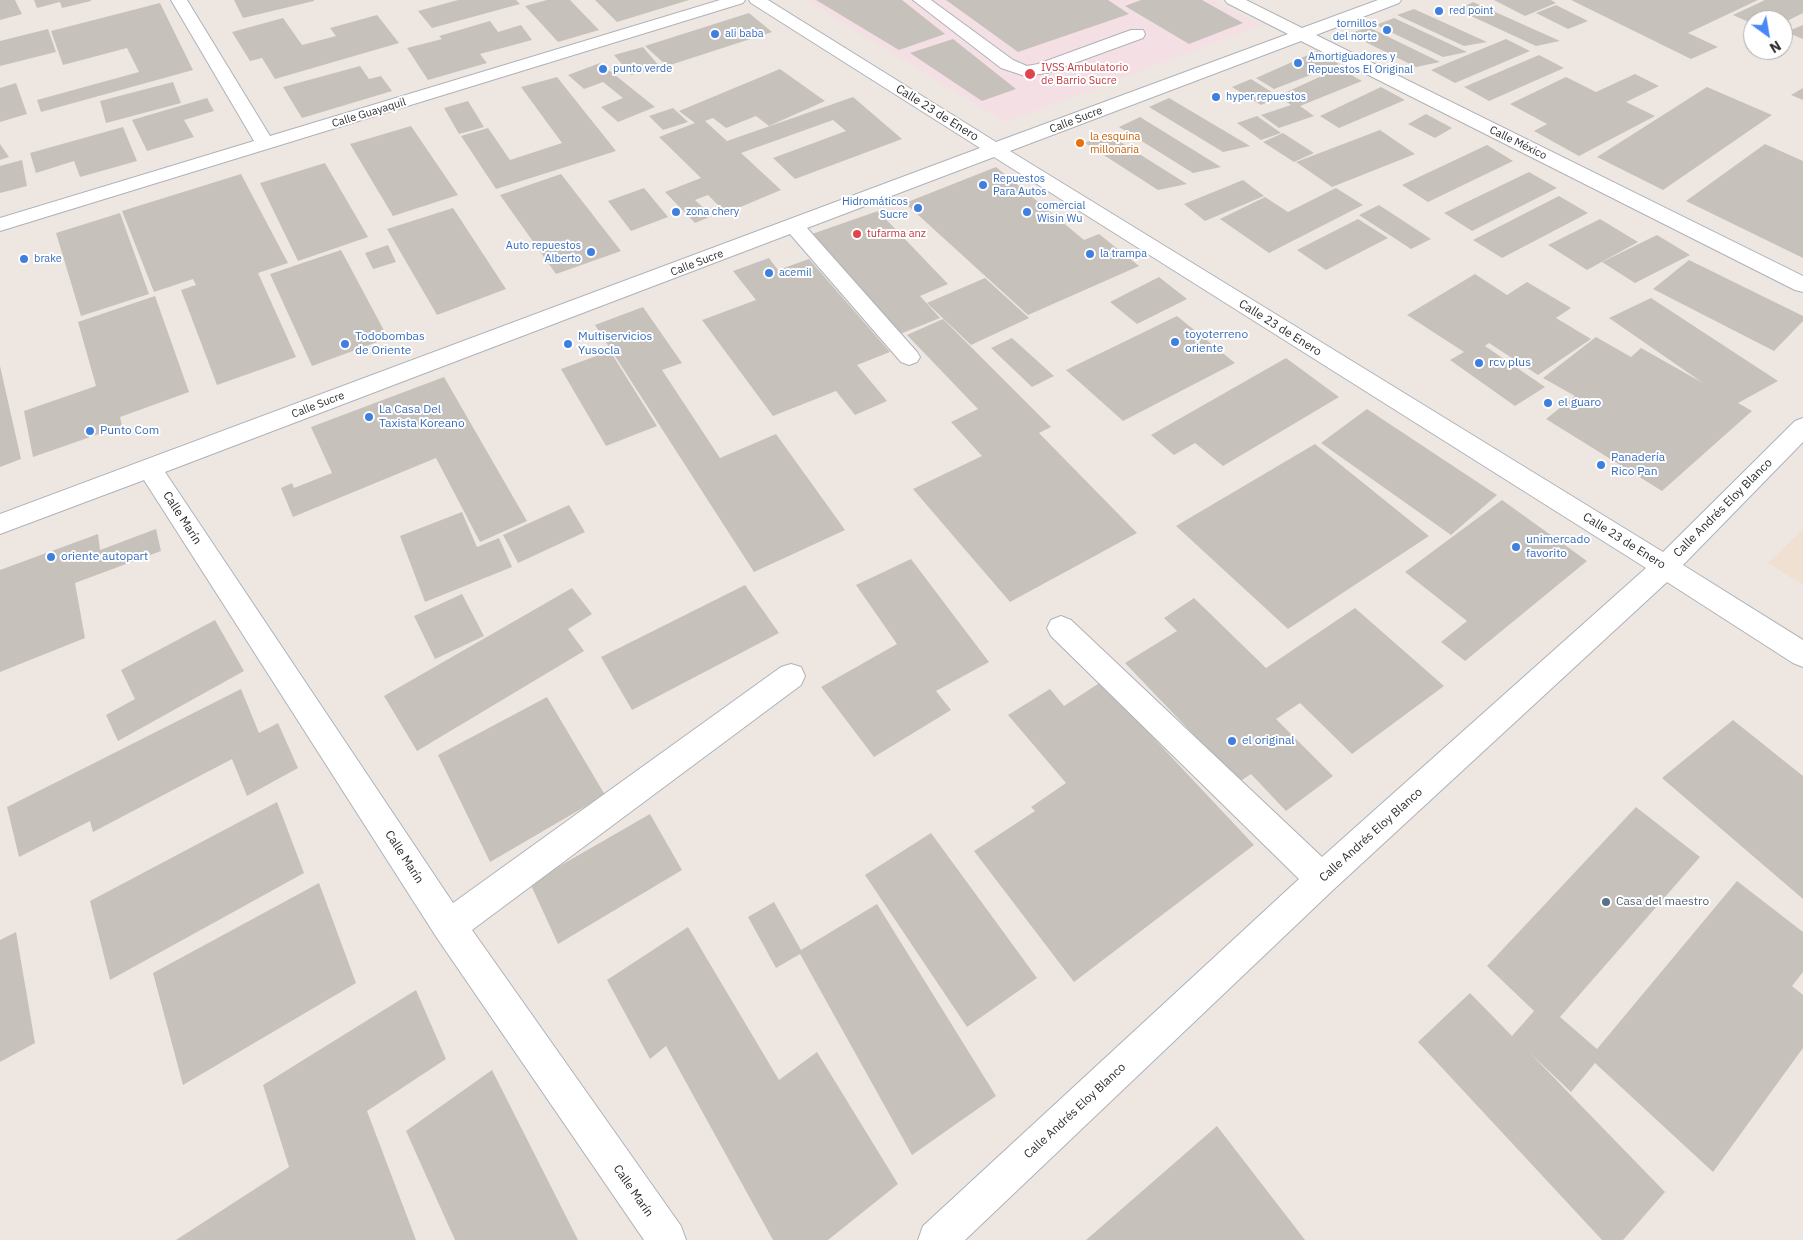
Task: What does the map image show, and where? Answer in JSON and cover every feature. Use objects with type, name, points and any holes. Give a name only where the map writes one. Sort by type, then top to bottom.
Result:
[{"type":"street","points":[[179,0],[266,145]]},
{"type":"street","name":"Calle Guayaquil","points":[[0,225],[737,0]]},
{"type":"street","name":"Calle 23 de Enero","points":[[758,0],[1803,655]]},
{"type":"street","points":[[921,0],[1007,64],[1025,71],[1041,69],[1137,34]]},
{"type":"street","name":"Calle México","points":[[1233,0],[1803,285]]},
{"type":"street","name":"Calle Sucre","points":[[0,524],[1393,0]]},
{"type":"street","points":[[794,226],[909,357]]},
{"type":"street","name":"Calle Andrés Eloy Blanco","points":[[937,1240],[1322,879],[1665,567],[1803,427]]},
{"type":"street","name":"Calle Marín","points":[[149,468],[449,926],[668,1240]]},
{"type":"street","points":[[1062,628],[1322,879]]},
{"type":"street","points":[[449,926],[791,676]]},
{"type":"shaded area","name":"IVSS Ambulatorio de Barrio Sucre","points":[[806,0],[1212,0],[1261,25],[1005,122]]},
{"type":"shaded area","points":[[1803,529],[1803,585],[1768,563]]},
{"type":"building","points":[[0,0],[15,0],[22,14],[0,20]]},
{"type":"building","points":[[34,0],[91,1],[62,8],[60,2],[37,8]]},
{"type":"building","points":[[234,0],[314,0],[314,1],[243,18]]},
{"type":"building","points":[[458,0],[516,0],[520,4],[432,28],[418,11]]},
{"type":"building","points":[[547,0],[570,0],[599,30],[558,42],[525,6]]},
{"type":"building","points":[[595,0],[689,0],[617,22]]},
{"type":"building","points":[[816,0],[902,0],[945,34],[899,50]]},
{"type":"building","points":[[946,0],[1108,0],[1129,14],[1018,52]]},
{"type":"building","points":[[1141,0],[1202,0],[1243,23],[1189,44],[1125,6]]},
{"type":"building","points":[[1494,0],[1551,0],[1556,3],[1525,16]]},
{"type":"building","points":[[1571,0],[1758,0],[1688,33],[1718,47],[1691,59]]},
{"type":"building","points":[[1765,0],[1803,0],[1803,13],[1793,18],[1793,10],[1744,10]]},
{"type":"building","points":[[1473,2],[1560,41],[1536,46],[1458,10]]},
{"type":"building","points":[[160,3],[193,70],[41,112],[37,100],[139,72],[127,48],[63,65],[51,31]]},
{"type":"building","points":[[1556,5],[1588,21],[1568,29],[1536,13]]},
{"type":"building","points":[[1414,9],[1487,42],[1464,46],[1397,15]]},
{"type":"building","points":[[1743,10],[1743,20],[1733,15]]},
{"type":"building","points":[[749,13],[772,32],[667,66],[645,46]]},
{"type":"building","points":[[377,15],[399,43],[275,79],[262,58],[250,61],[232,32],[283,18],[302,45],[336,36],[330,28]]},
{"type":"building","points":[[1394,18],[1467,52],[1443,57],[1376,25]]},
{"type":"building","points":[[490,21],[498,32],[521,25],[532,40],[480,54],[487,63],[428,80],[407,48],[442,39],[439,36]]},
{"type":"building","points":[[1803,25],[1803,39],[1793,35],[1793,29]]},
{"type":"building","points":[[1368,27],[1440,62],[1416,67],[1349,34]]},
{"type":"building","points":[[48,29],[56,52],[0,66],[0,41]]},
{"type":"building","points":[[953,39],[1016,89],[982,101],[910,53]]},
{"type":"building","points":[[1506,39],[1530,51],[1455,83],[1431,70]]},
{"type":"building","points":[[643,47],[660,67],[631,75],[614,55]]},
{"type":"building","points":[[1317,51],[1339,64],[1274,89],[1256,78]]},
{"type":"building","points":[[1539,55],[1564,68],[1489,101],[1464,87]]},
{"type":"building","points":[[600,63],[655,107],[618,122],[601,107],[623,98],[603,82],[584,89],[568,75]]},
{"type":"building","points":[[360,66],[369,79],[381,76],[392,91],[302,118],[283,87]]},
{"type":"building","points":[[1339,68],[1362,81],[1300,106],[1314,116],[1279,128],[1261,115],[1291,105],[1279,97],[1261,105],[1232,87],[1251,79],[1278,96]]},
{"type":"building","points":[[780,69],[825,101],[769,126],[756,116],[726,128],[713,118],[705,121],[727,141],[853,97],[902,139],[795,179],[773,158],[846,131],[833,120],[741,153],[781,190],[726,213],[708,195],[695,200],[712,216],[695,223],[665,192],[701,178],[659,137],[695,123],[679,111]]},
{"type":"building","points":[[1635,74],[1659,86],[1626,102],[1655,116],[1579,156],[1534,131],[1547,124],[1510,104],[1566,77],[1596,92]]},
{"type":"building","points":[[557,77],[616,151],[496,189],[461,136],[488,128],[510,160],[562,143],[521,87]]},
{"type":"building","points":[[173,82],[181,103],[106,123],[100,101]]},
{"type":"building","points":[[16,83],[27,114],[0,122],[0,88]]},
{"type":"building","points":[[1381,87],[1405,100],[1339,128],[1320,116]]},
{"type":"building","points":[[1707,87],[1772,115],[1663,190],[1597,157]]},
{"type":"building","points":[[1803,88],[1803,100],[1791,95]]},
{"type":"building","points":[[207,98],[214,111],[184,120],[194,137],[147,151],[132,120]]},
{"type":"building","points":[[1169,98],[1250,146],[1223,152],[1149,107]]},
{"type":"building","points":[[468,101],[484,127],[459,134],[444,108]]},
{"type":"building","points":[[673,108],[688,122],[663,130],[649,116]]},
{"type":"building","points":[[1426,114],[1452,128],[1435,138],[1408,124]]},
{"type":"building","points":[[1257,116],[1281,133],[1261,140],[1237,123]]},
{"type":"building","points":[[1140,117],[1221,167],[1193,173],[1119,127]]},
{"type":"building","points":[[411,126],[458,195],[393,216],[350,144]]},
{"type":"building","points":[[123,127],[137,161],[80,177],[74,161],[36,173],[30,153]]},
{"type":"building","points":[[1380,130],[1415,154],[1332,187],[1296,162]]},
{"type":"building","points":[[1106,133],[1187,184],[1158,190],[1085,143]]},
{"type":"building","points":[[1283,133],[1314,153],[1294,162],[1263,142]]},
{"type":"building","points":[[0,144],[9,157],[0,160]]},
{"type":"building","points":[[1765,144],[1803,161],[1803,258],[1686,201]]},
{"type":"building","points":[[1487,145],[1513,161],[1428,202],[1402,185]]},
{"type":"building","points":[[22,160],[27,186],[0,193],[0,166]]},
{"type":"building","points":[[325,163],[368,237],[298,261],[260,183]]},
{"type":"building","points":[[996,167],[1084,240],[1099,234],[1139,266],[1028,315],[905,203]]},
{"type":"building","points":[[1529,172],[1557,188],[1472,231],[1444,213]]},
{"type":"building","points":[[241,174],[288,263],[258,273],[296,357],[217,385],[181,290],[196,285],[193,279],[154,292],[122,211]]},
{"type":"building","points":[[561,174],[621,251],[556,274],[500,195]]},
{"type":"building","points":[[1243,180],[1264,196],[1205,221],[1184,204]]},
{"type":"building","points":[[644,188],[668,217],[631,231],[608,201]]},
{"type":"building","points":[[1336,188],[1363,205],[1269,253],[1220,219],[1265,197],[1288,212]]},
{"type":"building","points":[[1559,196],[1588,213],[1502,258],[1473,240]]},
{"type":"building","points":[[1379,205],[1431,239],[1411,249],[1359,215]]},
{"type":"building","points":[[453,208],[506,289],[437,315],[387,229]]},
{"type":"building","points":[[878,211],[948,284],[920,296],[940,318],[900,334],[812,234]]},
{"type":"building","points":[[120,213],[149,294],[81,316],[56,233]]},
{"type":"building","points":[[1358,219],[1388,238],[1326,270],[1297,250]]},
{"type":"building","points":[[1600,219],[1638,242],[1587,270],[1548,245]]},
{"type":"building","points":[[1657,235],[1690,255],[1635,283],[1602,262]]},
{"type":"building","points":[[388,245],[396,262],[373,269],[365,253]]},
{"type":"building","points":[[341,250],[388,338],[312,366],[270,274]]},
{"type":"building","points":[[769,258],[778,270],[809,259],[890,352],[857,365],[887,401],[855,415],[836,391],[773,416],[702,320],[756,300],[733,271]]},
{"type":"building","points":[[1689,260],[1803,316],[1803,321],[1774,351],[1653,289]]},
{"type":"building","points":[[1475,274],[1507,295],[1527,282],[1571,308],[1556,318],[1591,339],[1538,375],[1489,343],[1485,346],[1545,387],[1515,406],[1450,360],[1464,352],[1407,315]]},
{"type":"building","points":[[1159,277],[1187,299],[1137,324],[1110,302]]},
{"type":"building","points":[[985,278],[1029,318],[971,345],[927,303]]},
{"type":"building","points":[[155,296],[189,392],[120,417],[122,426],[33,457],[24,411],[96,386],[78,322]]},
{"type":"building","points":[[1651,298],[1778,381],[1738,403],[1752,411],[1662,491],[1546,419],[1575,396],[1543,378],[1596,337],[1631,357],[1641,348],[1703,383],[1609,318]]},
{"type":"building","points":[[643,307],[682,363],[662,370],[720,458],[776,434],[845,530],[754,572],[595,325]]},
{"type":"building","points":[[1177,316],[1235,363],[1123,421],[1066,370]]},
{"type":"building","points":[[943,319],[1051,427],[1039,433],[1137,533],[1010,602],[913,489],[982,456],[951,422],[978,409],[907,335]]},
{"type":"building","points":[[1012,338],[1054,376],[1032,387],[991,348]]},
{"type":"building","points":[[610,351],[657,426],[606,446],[561,369]]},
{"type":"building","points":[[1286,358],[1339,397],[1223,466],[1195,443],[1174,455],[1151,435]]},
{"type":"building","points":[[0,366],[21,459],[0,467]]},
{"type":"building","points":[[444,377],[527,521],[480,542],[436,458],[293,517],[281,488],[292,483],[294,488],[332,473],[311,427]]},
{"type":"building","points":[[1367,409],[1497,495],[1451,535],[1321,443]]},
{"type":"building","points":[[1315,444],[1429,536],[1288,629],[1176,526]]},
{"type":"building","points":[[1502,500],[1587,561],[1465,661],[1441,642],[1467,621],[1405,572]]},
{"type":"building","points":[[569,505],[585,532],[518,563],[503,535]]},
{"type":"building","points":[[462,512],[477,547],[499,538],[512,567],[425,602],[400,536]]},
{"type":"building","points":[[156,529],[161,551],[75,583],[85,638],[0,672],[0,570],[98,534],[100,550]]},
{"type":"building","points":[[911,559],[989,662],[936,691],[951,710],[874,757],[821,687],[897,644],[856,585]]},
{"type":"building","points":[[745,585],[779,633],[632,710],[601,657]]},
{"type":"building","points":[[572,588],[592,614],[568,629],[584,651],[417,751],[384,696]]},
{"type":"building","points":[[462,594],[484,636],[435,659],[414,616]]},
{"type":"building","points":[[1194,598],[1266,668],[1355,608],[1444,686],[1352,754],[1300,703],[1276,719],[1333,776],[1286,811],[1251,774],[1239,782],[1125,663],[1177,631],[1164,618]]},
{"type":"building","points":[[215,620],[244,671],[118,741],[106,715],[135,699],[121,670]]},
{"type":"building","points":[[1101,682],[1254,845],[1074,982],[974,851],[1035,811],[1031,807],[1066,783],[1008,715],[1050,689],[1064,706]]},
{"type":"building","points":[[241,689],[259,733],[278,723],[298,768],[247,796],[232,759],[93,832],[90,821],[19,857],[7,807]]},
{"type":"building","points":[[547,697],[605,795],[490,862],[438,755]]},
{"type":"building","points":[[1733,720],[1803,776],[1803,899],[1662,778]]},
{"type":"building","points":[[277,802],[304,873],[110,980],[90,901]]},
{"type":"building","points":[[1636,807],[1700,857],[1560,1017],[1597,1049],[1737,881],[1803,932],[1803,972],[1792,986],[1803,995],[1803,1048],[1713,1172],[1595,1063],[1571,1092],[1530,1053],[1665,1192],[1623,1240],[1602,1240],[1418,1042],[1470,993],[1512,1036],[1534,1011],[1487,966]]},
{"type":"building","points":[[650,814],[682,870],[558,944],[530,883]]},
{"type":"building","points":[[931,833],[1037,978],[967,1027],[865,875]]},
{"type":"building","points":[[319,883],[356,983],[183,1085],[153,973]]},
{"type":"building","points":[[774,902],[801,950],[877,904],[996,1096],[912,1155],[800,954],[776,968],[748,917]]},
{"type":"building","points":[[688,927],[779,1080],[817,1052],[898,1184],[828,1240],[773,1240],[666,1046],[650,1059],[607,980]]},
{"type":"building","points":[[16,932],[35,1043],[0,1062],[0,940]]},
{"type":"building","points":[[416,990],[446,1059],[367,1111],[416,1240],[176,1240],[289,1167],[263,1085]]},
{"type":"building","points":[[492,1070],[578,1240],[455,1240],[406,1131]]},
{"type":"building","points":[[1217,1126],[1305,1240],[1086,1240]]},
{"type":"place","name":"red point","points":[[1439,11]]},
{"type":"place","name":"tornillos del norte","points":[[1387,30]]},
{"type":"place","name":"ali baba","points":[[715,34]]},
{"type":"place","name":"Amortiguadores y Repuestos El Original","points":[[1298,63]]},
{"type":"place","name":"punto verde","points":[[603,69]]},
{"type":"place","name":"IVSS Ambulatorio de Barrio Sucre","points":[[1030,74]]},
{"type":"place","name":"hyper repuestos","points":[[1216,97]]},
{"type":"place","name":"la esquina millonaria","points":[[1080,143]]},
{"type":"place","name":"Repuestos Para Autos","points":[[983,185]]},
{"type":"place","name":"Hidromáticos Sucre","points":[[918,208]]},
{"type":"place","name":"zona chery","points":[[676,212]]},
{"type":"place","name":"comercial Wisin Wu","points":[[1027,212]]},
{"type":"place","name":"tufarma anz","points":[[857,234]]},
{"type":"place","name":"Auto repuestos Alberto","points":[[591,252]]},
{"type":"place","name":"la trampa","points":[[1090,254]]},
{"type":"place","name":"brake","points":[[24,259]]},
{"type":"place","name":"acemil","points":[[769,273]]},
{"type":"place","name":"toyoterreno oriente","points":[[1175,342]]},
{"type":"place","name":"Todobombas de Oriente","points":[[345,344]]},
{"type":"place","name":"Multiservicios Yusocla","points":[[568,344]]},
{"type":"place","name":"rcv plus","points":[[1479,363]]},
{"type":"place","name":"el guaro","points":[[1548,403]]},
{"type":"place","name":"La Casa Del Taxista Koreano","points":[[369,417]]},
{"type":"place","name":"Punto Com","points":[[90,431]]},
{"type":"place","name":"Panadería Rico Pan","points":[[1601,465]]},
{"type":"place","name":"unimercado favorito","points":[[1516,547]]},
{"type":"place","name":"oriente autopart","points":[[51,557]]},
{"type":"place","name":"el original","points":[[1232,741]]},
{"type":"place","name":"Casa del maestro","points":[[1606,902]]}]
